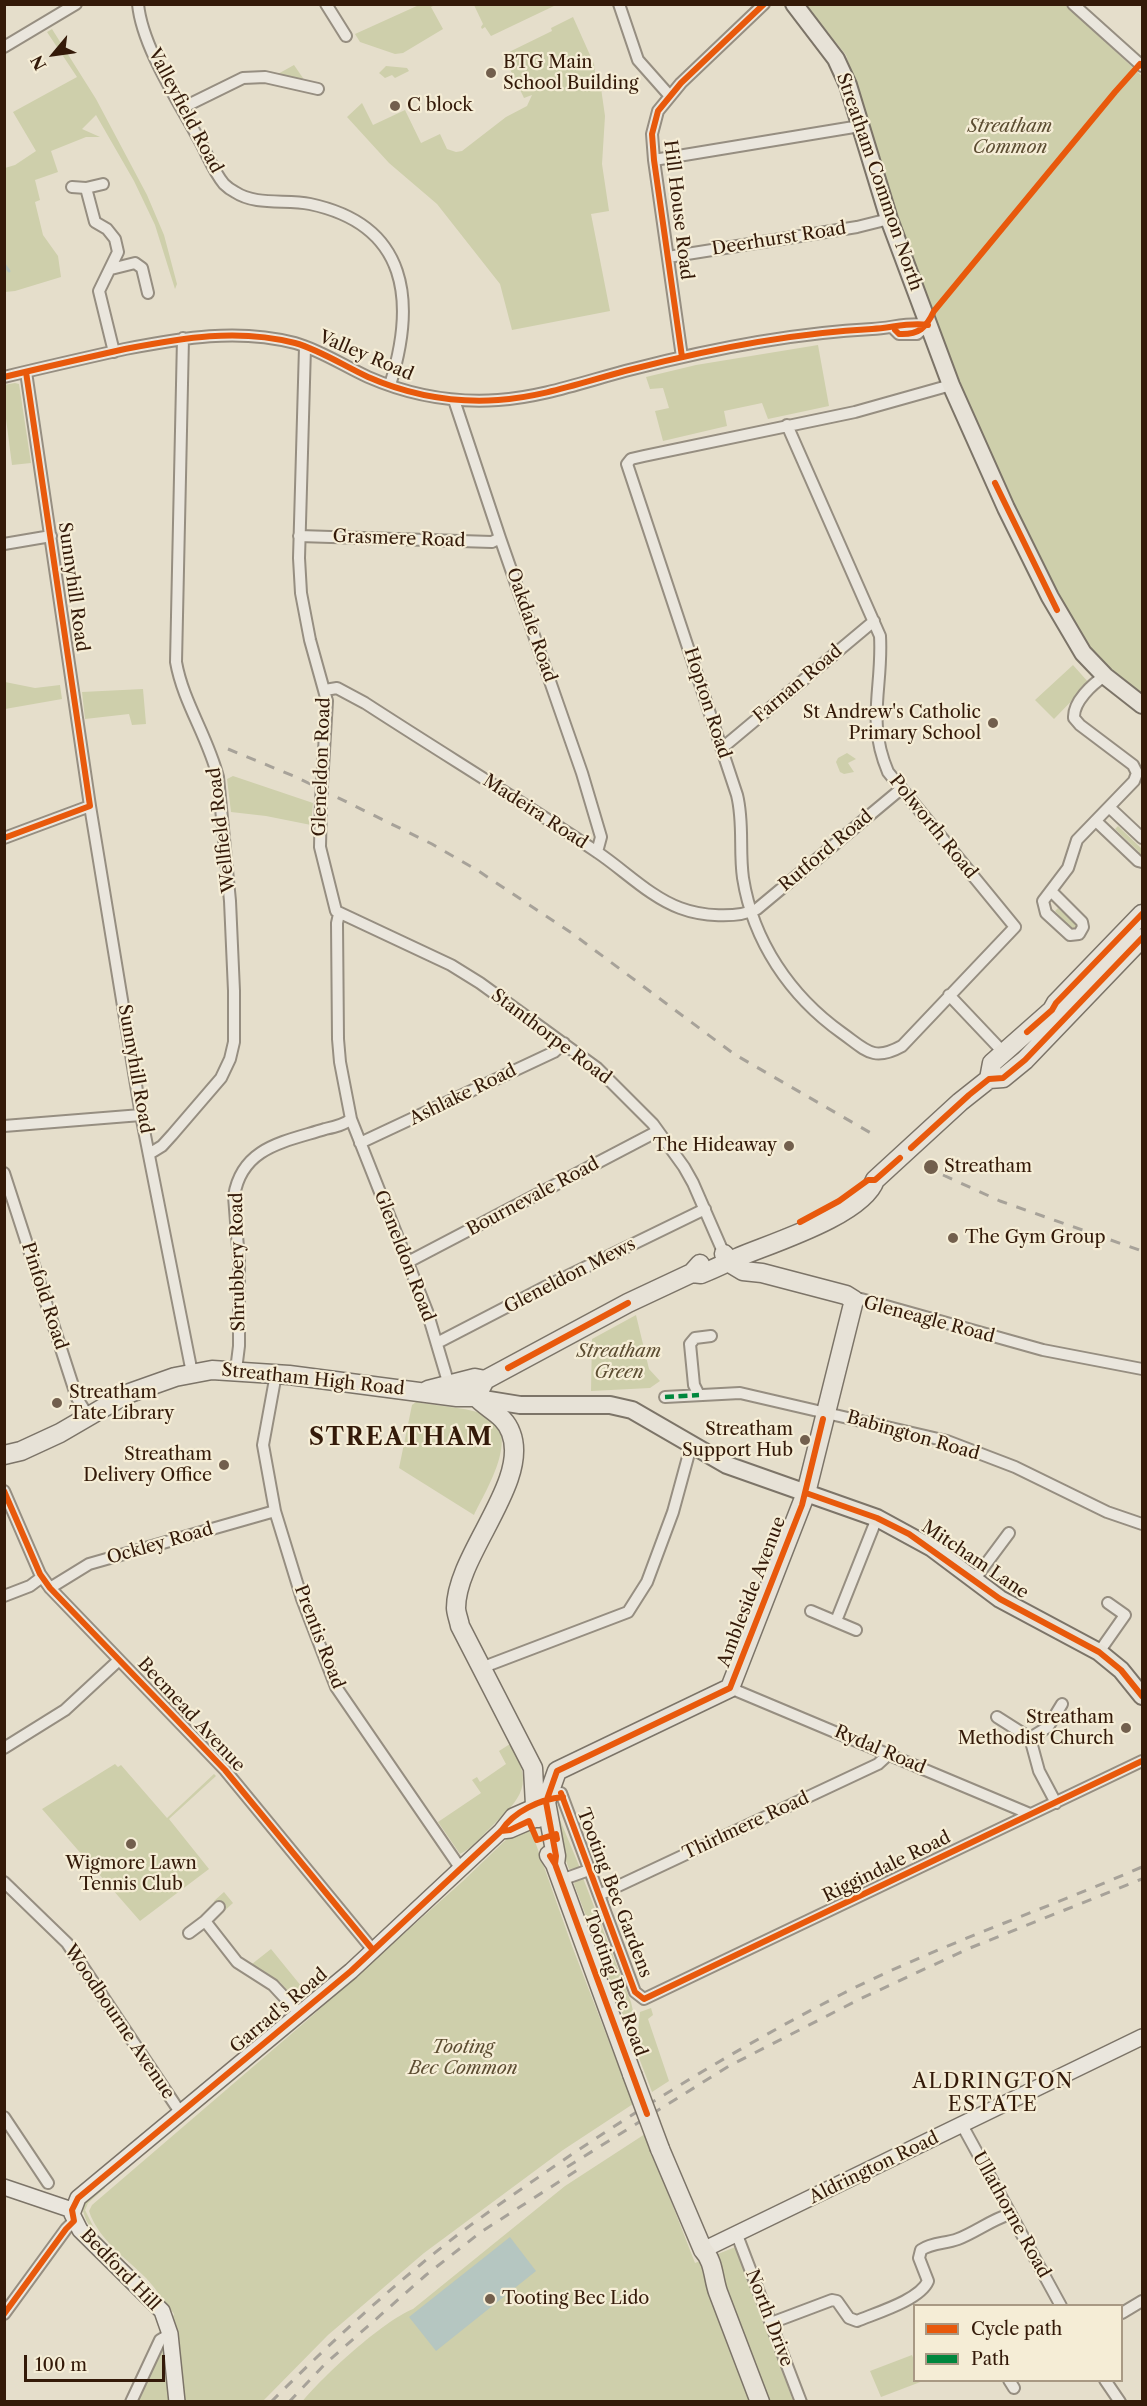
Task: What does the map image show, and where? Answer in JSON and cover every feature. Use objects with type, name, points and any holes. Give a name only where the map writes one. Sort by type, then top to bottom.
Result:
[{"type":"highway","name":"Streatham High Road","points":[[989,1079],[992,1064],[1052,1010],[1056,1003],[1143,914]]},
{"type":"highway","name":"Streatham High Road","points":[[424,1392],[475,1378],[485,1380],[654,1289],[692,1272],[699,1265],[761,1249],[805,1232],[837,1214],[873,1187],[875,1180],[960,1102],[989,1079],[1003,1078],[1013,1071],[1143,938]]},
{"type":"highway","name":"Streatham High Road","points":[[727,1258],[839,1201],[868,1180],[875,1180]]},
{"type":"highway","points":[[761,1249],[756,1257],[762,1273]]},
{"type":"highway","name":"Gleneagle Road","points":[[727,1258],[743,1271],[762,1273],[846,1295],[854,1300]]},
{"type":"highway","name":"Ambleside Avenue","points":[[547,1798],[730,1688],[806,1493],[854,1300]]},
{"type":"highway","name":"Streatham High Road","points":[[4,1455],[21,1451],[52,1437],[127,1394],[192,1373],[236,1370],[476,1397]]},
{"type":"highway","points":[[485,1380],[476,1397],[498,1414],[512,1435]]},
{"type":"highway","name":"Tooting Bec Gardens","points":[[512,1435],[513,1455],[509,1476],[460,1585],[456,1608],[460,1626],[547,1798]]},
{"type":"highway","points":[[533,1768],[543,1772],[547,1798]]},
{"type":"highway","name":"Tooting Bec Road","points":[[547,1798],[548,1852],[558,1872],[660,2149],[703,2250],[711,2260],[712,2275],[760,2402]]},
{"type":"main road","name":"Streatham Common North","points":[[794,4],[836,59],[848,85],[889,219],[951,385],[1006,508],[1050,597],[1079,649],[1105,676],[1143,705]]},
{"type":"main road","name":"Mitcham Lane","points":[[476,1397],[519,1405],[610,1405],[639,1414],[727,1465],[877,1518],[932,1548],[1000,1599],[1099,1652],[1120,1670],[1143,1696]]},
{"type":"main road","points":[[512,1435],[519,1405]]},
{"type":"main road","name":"Garrad's Road","points":[[73,2216],[78,2198],[87,2190],[373,1950],[501,1831],[513,1816],[547,1798]]},
{"type":"main road","name":"Aldrington Road","points":[[703,2250],[1143,2037]]},
{"type":"main road","points":[[4,2187],[73,2216]]},
{"type":"main road","name":"Bedford Hill","points":[[73,2216],[94,2245],[162,2311],[170,2334],[177,2402]]},
{"type":"street","points":[[4,47],[76,4]]},
{"type":"street","name":"Valleyfield Road","points":[[138,4],[143,29],[182,108],[225,184],[235,193],[255,200],[290,201],[322,207],[355,220],[383,244],[399,273],[404,306],[404,330],[390,385]]},
{"type":"street","points":[[326,4],[346,36]]},
{"type":"street","points":[[619,4],[638,60],[669,95]]},
{"type":"street","name":"Hill House Road","points":[[682,357],[654,160],[652,134],[655,116],[669,95],[764,4]]},
{"type":"street","points":[[1073,4],[1143,66]]},
{"type":"street","points":[[182,108],[243,78],[265,77],[318,89]]},
{"type":"street","points":[[654,160],[860,126]]},
{"type":"street","points":[[72,188],[103,184]]},
{"type":"street","points":[[86,188],[95,222],[107,229],[115,238],[118,252],[99,291],[114,352]]},
{"type":"street","name":"Deerhurst Road","points":[[668,257],[857,227],[889,219]]},
{"type":"street","points":[[111,269],[135,263],[142,268],[148,293]]},
{"type":"street","name":"Valley Road","points":[[4,377],[183,338],[218,334],[262,336],[305,347],[390,385],[423,395],[454,400],[486,401],[528,396],[682,357],[760,341],[843,331],[893,328],[912,323],[928,325]]},
{"type":"street","name":"Wellfield Road","points":[[150,1154],[172,1136],[221,1078],[230,1059],[235,1030],[230,901],[218,777],[214,761],[179,680],[176,662],[183,338]]},
{"type":"street","name":"Gleneldon Road","points":[[305,347],[298,536],[301,593],[312,647],[325,690],[328,716],[320,810],[320,847],[334,908],[339,914],[337,923],[340,1062],[351,1119],[427,1311],[448,1384]]},
{"type":"street","name":"Sunnyhill Road","points":[[26,372],[90,806],[141,1115],[192,1373]]},
{"type":"street","name":"Hopton Road","points":[[949,995],[902,1046],[884,1055],[867,1050],[817,1014],[784,976],[759,933],[751,912],[743,875],[742,816],[722,747],[627,464],[631,459],[855,412],[951,385]]},
{"type":"street","name":"Oakdale Road","points":[[454,400],[582,773],[601,837],[597,852]]},
{"type":"street","name":"Polworth Road","points":[[787,425],[879,636],[881,652],[875,729],[888,772],[1015,927],[949,995]]},
{"type":"street","points":[[4,544],[51,536]]},
{"type":"street","name":"Grasmere Road","points":[[298,536],[492,542],[500,538]]},
{"type":"street","name":"Farnan Road","points":[[722,747],[874,621]]},
{"type":"street","points":[[1051,891],[1054,883],[1068,867],[1077,840],[1097,822],[1134,781],[1137,773],[1133,765],[1080,725],[1073,714],[1081,699],[1105,676]]},
{"type":"street","name":"Madeira Road","points":[[325,690],[337,688],[365,703],[597,852],[679,908],[714,914],[751,912]]},
{"type":"street","name":"Rutford Road","points":[[751,912],[901,789]]},
{"type":"street","points":[[4,838],[90,806]]},
{"type":"street","points":[[1109,807],[1143,838]]},
{"type":"street","points":[[1097,822],[1138,861],[1143,862]]},
{"type":"street","name":"Stanthorpe Road","points":[[339,914],[429,952],[451,965],[597,1068],[658,1131],[693,1183],[727,1258]]},
{"type":"street","points":[[949,995],[1004,1053]]},
{"type":"street","name":"Ashlake Road","points":[[360,1143],[554,1052],[564,1043]]},
{"type":"street","points":[[4,1126],[141,1115]]},
{"type":"street","name":"Shrubbery Road","points":[[236,1370],[240,1295],[234,1196],[237,1180],[253,1158],[267,1148],[351,1119]]},
{"type":"street","name":"Bournevale Road","points":[[408,1262],[658,1131]]},
{"type":"street","name":"Pinfold Road","points":[[4,1173],[77,1398],[88,1416]]},
{"type":"street","name":"Gleneldon Mews","points":[[437,1343],[705,1209]]},
{"type":"street","name":"Gleneagle Road","points":[[854,1300],[861,1299],[1043,1350],[1143,1369]]},
{"type":"street","points":[[699,1395],[694,1385],[690,1344],[695,1338],[711,1336]]},
{"type":"street","name":"Prentis Road","points":[[276,1374],[262,1445],[275,1511],[302,1599],[336,1687],[461,1869]]},
{"type":"street","name":"Babington Road","points":[[665,1397],[740,1393],[947,1441],[1015,1467],[1107,1512],[1143,1524]]},
{"type":"street","points":[[481,1668],[628,1612],[640,1596],[674,1512],[691,1446]]},
{"type":"street","name":"Becmead Avenue","points":[[4,1491],[42,1577],[50,1588],[225,1770],[373,1950]]},
{"type":"street","name":"Ockley Road","points":[[50,1588],[89,1564],[275,1511]]},
{"type":"street","points":[[836,1621],[877,1518]]},
{"type":"street","points":[[974,1580],[1009,1533]]},
{"type":"street","points":[[4,1596],[30,1586],[42,1577]]},
{"type":"street","points":[[1099,1652],[1125,1615],[1108,1603]]},
{"type":"street","points":[[811,1611],[856,1630]]},
{"type":"street","points":[[4,1748],[65,1710],[119,1660]]},
{"type":"street","name":"Rydal Road","points":[[730,1688],[890,1753],[1030,1814]]},
{"type":"street","points":[[1030,1738],[1048,1727],[1062,1704]]},
{"type":"street","points":[[997,1717],[1030,1738],[1040,1771],[1056,1803]]},
{"type":"street","name":"Thirlmere Road","points":[[599,1895],[878,1764],[890,1753]]},
{"type":"street","name":"Riggindale Road","points":[[644,1999],[1143,1761]]},
{"type":"street","name":"Tooting Bec Gardens","points":[[547,1798],[589,1870],[635,1992],[644,1999]]},
{"type":"street","name":"Tooting Bec Gardens","points":[[558,1872],[589,1870]]},
{"type":"street","name":"Woodbourne Avenue","points":[[4,1882],[67,1943],[180,2112]]},
{"type":"street","points":[[189,1933],[205,1922],[219,1907]]},
{"type":"street","points":[[205,1922],[237,1962],[273,1985],[298,2013]]},
{"type":"street","points":[[4,2117],[48,2183]]},
{"type":"street","name":"Ullathorne Road","points":[[962,2125],[1060,2304]]},
{"type":"street","points":[[771,2323],[831,2300],[837,2301],[849,2318],[857,2321],[899,2303],[920,2290],[928,2281],[919,2258],[921,2250],[936,2242],[958,2239],[993,2219],[1010,2214]]},
{"type":"street","points":[[4,2314],[73,2216]]},
{"type":"street","name":"North Drive","points":[[738,2235],[801,2402]]},
{"type":"street","points":[[1123,2312],[1143,2301]]},
{"type":"street","points":[[130,2402],[160,2340],[170,2334]]},
{"type":"street","points":[[1106,2382],[1120,2402]]},
{"type":"green space","points":[[419,5],[435,5],[431,7],[443,29],[403,53],[395,54],[360,42],[355,34]]},
{"type":"green space","points":[[474,5],[556,5],[491,36],[485,27],[482,29],[483,24]]},
{"type":"green space","name":"Streatham Common","points":[[806,5],[1065,5],[1142,76],[1142,696],[1124,683],[1097,657],[1074,626],[1013,507],[961,384],[900,229],[846,55]]},
{"type":"green space","points":[[573,17],[594,64],[596,80],[600,81],[605,116],[602,164],[609,211],[591,214],[610,311],[512,330],[500,284],[437,204],[389,163],[347,117],[362,103],[373,125],[405,110],[421,143],[440,134],[447,149],[462,151],[506,117],[527,106],[532,95],[524,98],[503,55],[552,31],[551,28]]},
{"type":"green space","points":[[52,29],[96,99],[147,195],[164,235],[177,284],[175,289],[155,225],[134,181],[96,115],[82,129],[100,137],[86,137],[51,151],[58,172],[35,180],[40,200],[35,202],[43,235],[58,256],[61,277],[5,292],[5,168],[15,165],[36,151],[13,112],[77,77],[47,32]]},
{"type":"green space","points":[[294,65],[305,81],[276,75]]},
{"type":"green space","points":[[386,66],[407,68],[409,71],[395,78],[392,75],[385,78],[379,73]]},
{"type":"green space","points":[[818,345],[829,406],[768,419],[762,403],[724,411],[727,426],[663,441],[655,411],[669,408],[663,388],[650,389],[646,377],[696,365]]},
{"type":"green space","points":[[19,384],[31,463],[12,465],[4,385]]},
{"type":"green space","points":[[1073,665],[1089,683],[1054,719],[1035,700]]},
{"type":"green space","points":[[5,682],[35,688],[60,685],[62,699],[5,709]]},
{"type":"green space","points":[[143,689],[146,724],[132,725],[129,714],[85,719],[82,692]]},
{"type":"green space","points":[[847,753],[856,759],[848,763],[854,772],[844,774],[840,772],[836,762],[838,758]]},
{"type":"green space","points":[[233,776],[313,803],[311,825],[231,812],[227,779]]},
{"type":"green space","points":[[1118,826],[1142,849],[1142,860],[1139,852],[1115,829]]},
{"type":"green space","points":[[1058,908],[1073,922],[1080,925],[1075,934],[1055,911]]},
{"type":"green space","name":"Streatham Green","points":[[636,1315],[649,1369],[660,1381],[650,1388],[591,1391],[592,1339]]},
{"type":"green space","points":[[416,1402],[481,1413],[494,1420],[501,1431],[502,1445],[499,1460],[474,1515],[399,1468],[412,1405]]},
{"type":"green space","points":[[510,1744],[522,1770],[522,1789],[511,1807],[472,1846],[460,1854],[438,1822],[481,1793],[472,1780],[477,1777],[480,1782],[506,1764],[499,1751]]},
{"type":"green space","name":"Wigmore Lawn Tennis Club","points":[[115,1764],[118,1767],[121,1765],[167,1818],[214,1774],[216,1776],[169,1819],[209,1869],[140,1921],[42,1809]]},
{"type":"green space","points":[[553,1803],[580,1868],[569,1869],[561,1847]]},
{"type":"green space","name":"Tooting Bec Common","points":[[531,1830],[572,1946],[633,2104],[563,2150],[424,2253],[328,2335],[263,2401],[137,2401],[174,2314],[146,2278],[113,2248],[99,2230],[89,2211],[92,2205],[304,2023],[463,1881],[514,1832]]},
{"type":"green space","points":[[583,1878],[631,2002],[635,2020],[633,2042],[574,1884],[576,1880]]},
{"type":"green space","points":[[224,1892],[233,1903],[223,1912],[214,1901]]},
{"type":"green space","points":[[271,1949],[306,1992],[301,1997],[291,1995],[280,1982],[252,1964]]},
{"type":"green space","points":[[651,2008],[653,2015],[648,2019],[669,2081],[652,2092],[636,2050],[640,2012]]},
{"type":"green space","points":[[271,2045],[273,2047],[175,2129],[174,2127]]},
{"type":"green space","points":[[645,2134],[695,2263],[738,2246],[793,2401],[302,2402],[338,2364],[370,2337],[400,2315],[413,2309],[565,2186]]},
{"type":"green space","points":[[102,2183],[105,2188],[88,2203],[85,2210],[96,2232],[94,2233],[81,2205]]},
{"type":"green space","points":[[912,2355],[913,2382],[920,2382],[881,2397],[870,2371]]},
{"type":"shaded area","points":[[510,2237],[536,2271],[436,2351],[409,2317]]},
{"type":"waterway","points":[[4,264],[9,271]]},
{"type":"railway","points":[[228,749],[296,777],[432,844],[477,870],[573,934],[734,1054],[876,1136]]},
{"type":"railway","points":[[943,1175],[1000,1201],[1142,1251]]},
{"type":"railway","points":[[271,2402],[363,2315],[454,2237],[630,2116],[770,2033],[879,1976],[1142,1867]]},
{"type":"railway","points":[[567,2167],[729,2066],[860,1999],[970,1948],[1142,1879]]},
{"type":"railway","points":[[289,2402],[325,2364],[426,2275],[481,2232],[582,2167]]},
{"type":"marked path","points":[[665,1397],[699,1395]]},
{"type":"cycle path","points":[[682,357],[652,134],[658,111],[681,83],[764,4]]},
{"type":"cycle path","points":[[895,330],[899,334],[912,333],[925,326],[934,311],[1115,92],[1140,64],[1142,66]]},
{"type":"cycle path","points":[[4,377],[167,341],[210,336],[252,336],[273,338],[304,346],[368,377],[399,389],[448,399],[481,401],[549,392],[616,373],[751,343],[811,334],[928,325]]},
{"type":"cycle path","points":[[4,838],[90,806],[26,372]]},
{"type":"cycle path","points":[[995,483],[1057,610]]},
{"type":"cycle path","points":[[1027,1032],[1052,1010],[1056,1003],[1142,914]]},
{"type":"cycle path","points":[[911,1148],[989,1079],[1003,1078],[1025,1060],[1142,938]]},
{"type":"cycle path","points":[[800,1222],[839,1201],[868,1180],[875,1180],[900,1158]]},
{"type":"cycle path","points":[[508,1368],[628,1303]]},
{"type":"cycle path","points":[[555,1864],[556,1856],[546,1802],[557,1771],[730,1688],[802,1505],[823,1419]]},
{"type":"cycle path","points":[[4,1491],[40,1574],[50,1588],[225,1770],[373,1950]]},
{"type":"cycle path","points":[[806,1493],[877,1518],[909,1534],[1000,1599],[1099,1652],[1121,1670],[1142,1696]]},
{"type":"cycle path","points":[[561,1793],[635,1992],[644,1999],[1142,1761]]},
{"type":"cycle path","points":[[4,2314],[74,2221],[72,2210],[78,2198],[351,1971],[520,1812],[536,1804],[563,1797]]},
{"type":"cycle path","points":[[501,1831],[510,1830],[529,1821],[537,1840],[556,1834],[557,1839]]},
{"type":"cycle path","points":[[550,1856],[555,1864],[647,2114]]},
{"type":"place","name":"BTG Main School Building","points":[[491,73]]},
{"type":"place","name":"C block","points":[[395,106]]},
{"type":"place","name":"St Andrew's Catholic Primary School","points":[[993,723]]},
{"type":"place","name":"The Hideaway","points":[[789,1146]]},
{"type":"place","name":"Streatham","points":[[931,1167]]},
{"type":"place","name":"The Gym Group","points":[[953,1238]]},
{"type":"place","name":"Streatham Tate Library","points":[[57,1403]]},
{"type":"place","name":"Streatham Support Hub","points":[[805,1440]]},
{"type":"place","name":"Streatham Delivery Office","points":[[224,1465]]},
{"type":"place","name":"Streatham Methodist Church","points":[[1126,1728]]},
{"type":"place","name":"Wigmore Lawn Tennis Club","points":[[131,1844]]},
{"type":"place","name":"Tooting Bec Lido","points":[[490,2299]]},
{"type":"district","name":"STREATHAM","points":[[401,1438]]},
{"type":"district","name":"ALDRINGTON ESTATE","points":[[993,2094]]}]
